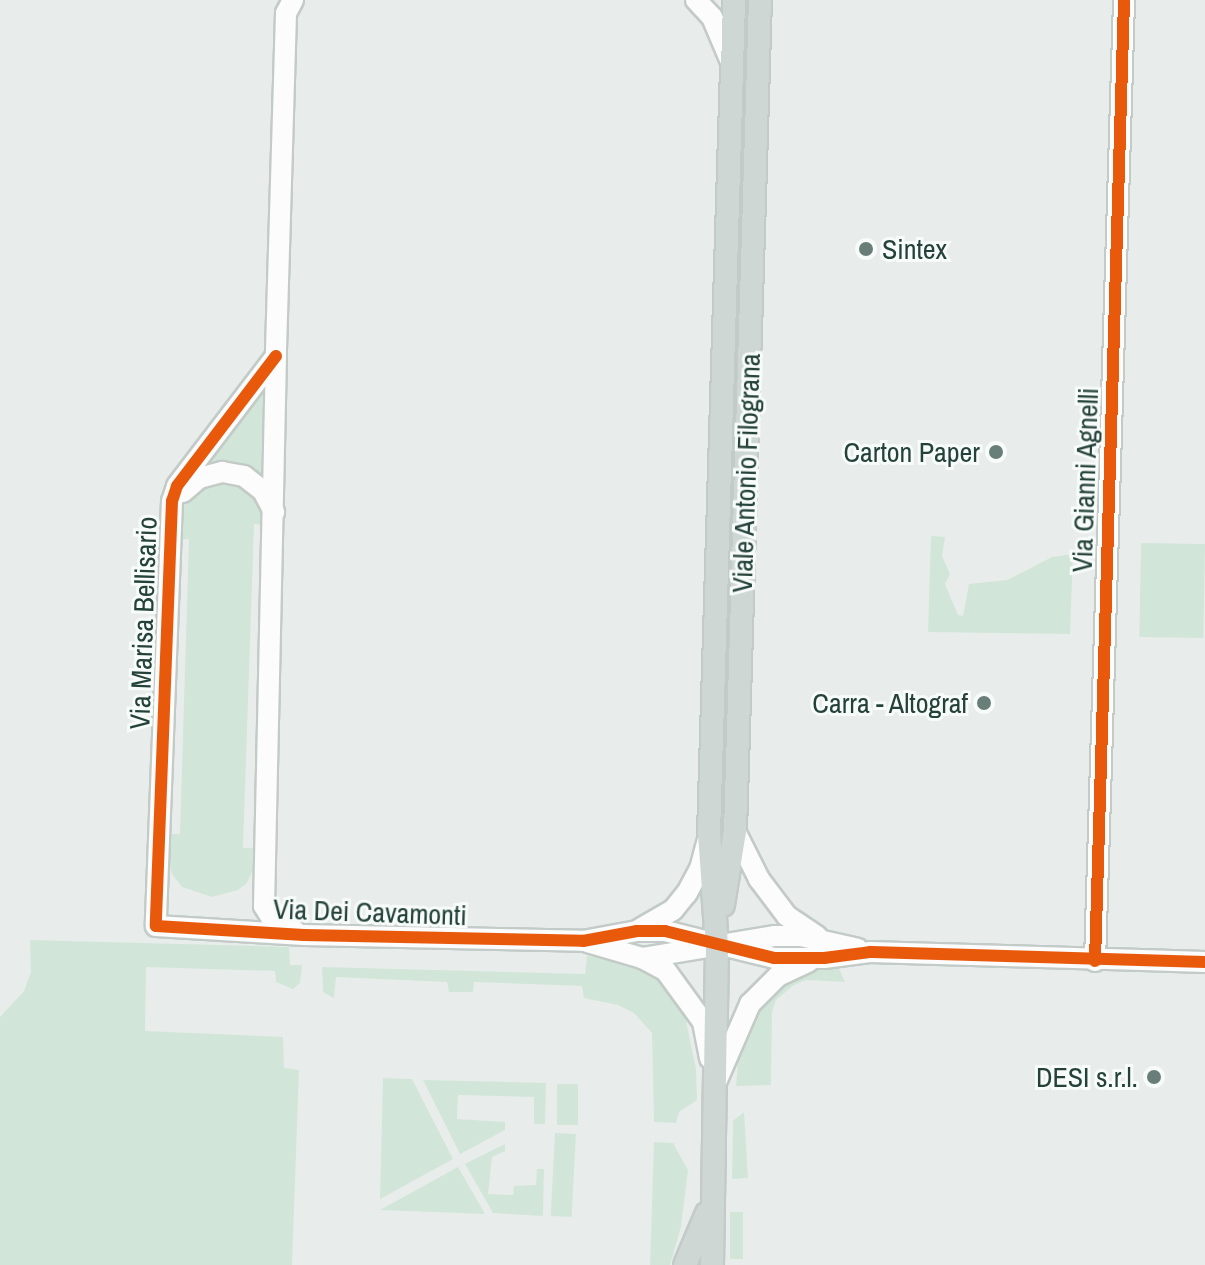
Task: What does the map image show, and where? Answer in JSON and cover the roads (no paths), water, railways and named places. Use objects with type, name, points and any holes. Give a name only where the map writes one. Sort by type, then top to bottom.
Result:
[{"type":"main road","name":"Viale Antonio Filograna","points":[[712,1265],[717,945],[709,834],[734,0]]},
{"type":"main road","name":"Viale Antonio Filograna","points":[[717,945],[735,831],[760,0]]},
{"type":"main road","points":[[685,1265],[712,1201]]},
{"type":"street","points":[[293,0],[286,13],[264,906],[272,919],[304,935]]},
{"type":"street","points":[[696,0],[712,17],[732,63]]},
{"type":"street","name":"Via Gianni Agnelli","points":[[1095,961],[1124,0]]},
{"type":"street","name":"Via Marisa Bellisario","points":[[156,926],[172,501],[177,486],[276,356]]},
{"type":"street","name":"Via Marisa Bellisario","points":[[172,501],[199,478],[222,472],[244,476],[263,491],[274,512]]},
{"type":"street","points":[[735,831],[759,879],[787,916],[824,949]]},
{"type":"street","points":[[637,931],[673,910],[687,893],[700,869],[709,834]]},
{"type":"street","name":"Via Dei Cavamonti","points":[[156,926],[304,935],[583,941]]},
{"type":"street","points":[[583,941],[637,931],[665,931],[774,958],[824,949],[1095,961],[1205,962]]},
{"type":"street","points":[[583,941],[642,958],[666,971],[703,1022],[715,1087]]},
{"type":"street","points":[[642,958],[717,945]]},
{"type":"street","points":[[715,1087],[750,1004],[778,976],[824,949]]},
{"type":"place","name":"Sintex","points":[[866,249]]},
{"type":"place","name":"Carton Paper","points":[[996,452]]},
{"type":"place","name":"Carra - Altograf","points":[[984,703]]},
{"type":"place","name":"DESI s.r.l.","points":[[1154,1077]]}]
